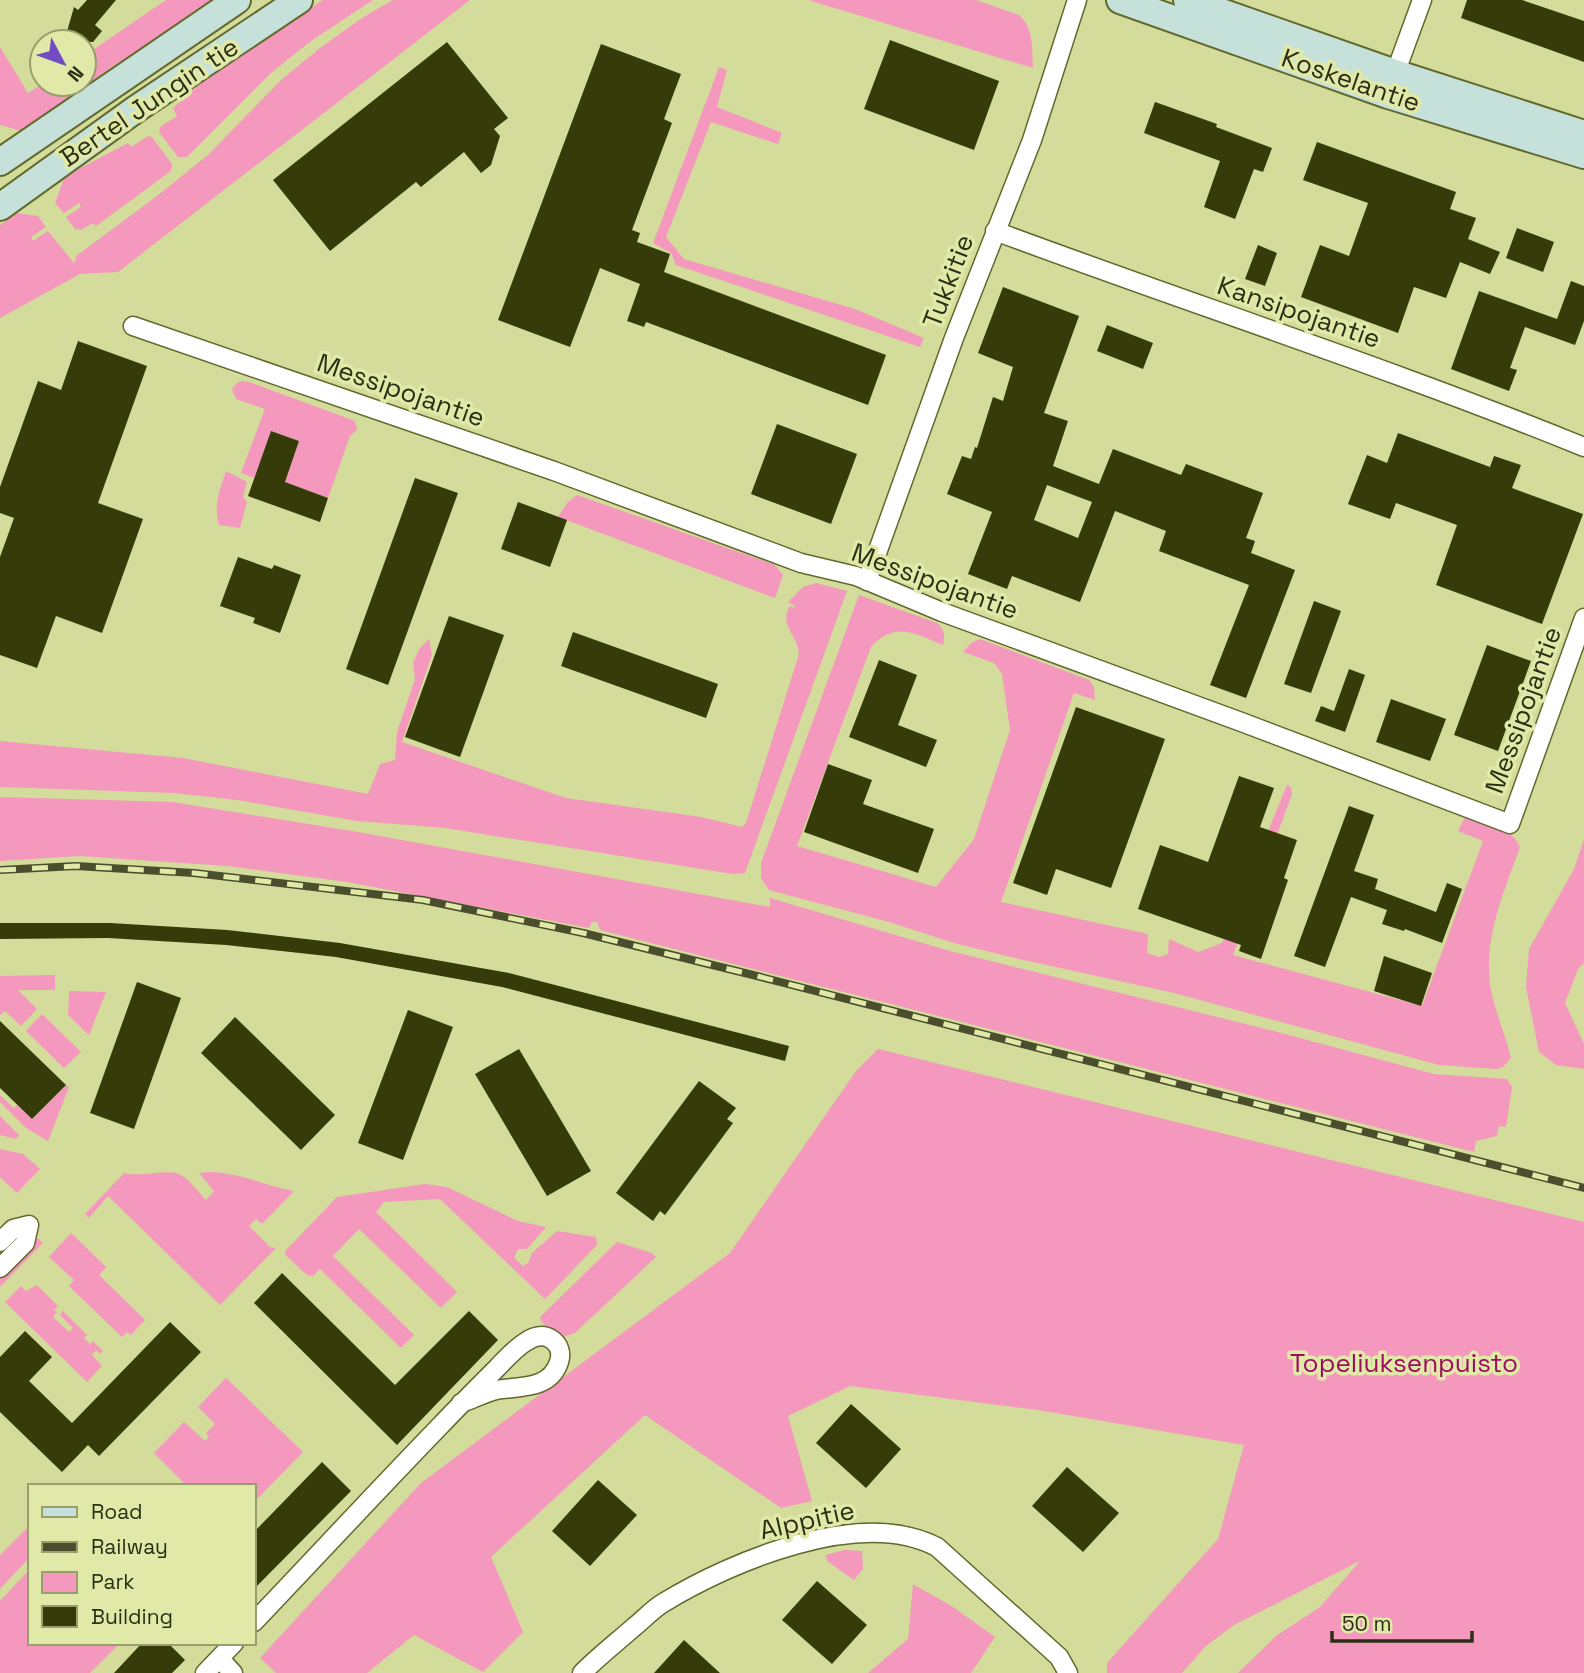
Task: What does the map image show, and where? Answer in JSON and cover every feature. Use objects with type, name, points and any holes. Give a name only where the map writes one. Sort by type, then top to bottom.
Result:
[{"type":"main road","name":"Bertel Jungin tie","points":[[0,162],[237,0]]},
{"type":"main road","name":"Bertel Jungin tie","points":[[4,203],[299,0]]},
{"type":"main road","name":"Koskelantie","points":[[1120,0],[1392,84],[1584,134]]},
{"type":"main road","name":"Koskelantie","points":[[1187,0],[1392,84],[1584,155]]},
{"type":"street","name":"Tukkitie","points":[[867,581],[995,231],[1032,140],[1077,0]]},
{"type":"street","points":[[1392,84],[1422,0]]},
{"type":"street","name":"Kansipojantie","points":[[995,231],[1143,286],[1339,353],[1499,412],[1584,447]]},
{"type":"street","name":"Messipojantie","points":[[133,326],[554,471],[801,563],[867,581],[942,612],[1510,824],[1584,618]]},
{"type":"street","points":[[0,1242],[13,1229],[29,1226],[25,1243],[0,1268]]},
{"type":"street","points":[[256,1620],[461,1403],[525,1342],[542,1335],[558,1345],[561,1351],[560,1361],[554,1372],[544,1381],[534,1386],[493,1391],[461,1403]]},
{"type":"street","name":"Alppitie","points":[[582,1673],[661,1604],[741,1563],[796,1545],[850,1534],[880,1532],[906,1535],[937,1547],[1059,1657],[1069,1673]]},
{"type":"street","points":[[205,1673],[232,1645]]},
{"type":"street","points":[[219,1659],[233,1673]]},
{"type":"green space","points":[[166,0],[219,0],[98,77],[98,46]]},
{"type":"green space","points":[[323,0],[373,0],[311,41],[272,72],[187,157],[178,157],[159,132],[160,127],[177,116],[173,108],[216,69]]},
{"type":"green space","points":[[393,0],[470,0],[118,272],[80,274],[0,318],[0,225],[17,213],[38,216],[46,227],[31,237],[33,241],[48,231],[74,263],[75,257],[208,155],[281,80],[362,18]]},
{"type":"green space","points":[[808,0],[976,0],[1019,15],[1024,20],[1031,39],[1033,68]]},
{"type":"green space","points":[[0,47],[28,93],[28,98],[68,98],[22,131],[0,125]]},
{"type":"green space","points":[[719,67],[727,70],[717,107],[782,133],[778,144],[711,122],[666,237],[684,259],[855,309],[924,338],[920,347],[676,265],[671,253],[653,243]]},
{"type":"green space","points":[[148,136],[152,137],[172,164],[171,171],[96,226],[93,223],[81,230],[75,229],[66,217],[81,207],[79,203],[64,213],[55,203],[65,176],[128,143],[131,147]]},
{"type":"green space","points":[[242,381],[355,421],[357,430],[350,436],[328,498],[285,482],[299,441],[272,431],[254,478],[241,473],[265,409],[236,399],[232,389]]},
{"type":"green space","points":[[226,471],[247,482],[243,497],[247,502],[240,528],[219,525],[217,518],[217,504]]},
{"type":"green space","points":[[577,495],[775,565],[783,575],[775,598],[558,517],[567,503]]},
{"type":"green space","points":[[816,583],[847,591],[745,873],[733,874],[445,828],[357,821],[237,800],[174,793],[0,787],[0,741],[183,758],[368,794],[380,764],[395,760],[397,732],[415,679],[413,662],[420,648],[429,639],[432,655],[402,742],[566,798],[701,817],[742,827],[746,823],[799,654],[786,619],[790,606],[795,606],[788,602],[803,587]]},
{"type":"green space","points":[[859,595],[937,623],[944,633],[943,645],[915,634],[897,632],[880,639],[871,647],[797,846],[936,887],[974,839],[1010,730],[1002,674],[994,663],[963,652],[971,643],[980,639],[1089,680],[1094,687],[1095,700],[1074,693],[1001,902],[1148,934],[1147,953],[1159,957],[1168,954],[1169,939],[1198,952],[1222,943],[1287,785],[1291,787],[1292,794],[1233,955],[1422,1006],[1483,841],[1458,831],[1468,815],[1505,830],[1520,847],[1497,914],[1489,966],[1492,994],[1511,1058],[1503,1067],[1497,1069],[1439,1065],[1174,993],[954,943],[889,922],[769,890],[761,878],[761,863]]},
{"type":"green space","points":[[0,797],[172,802],[358,832],[770,907],[770,898],[950,951],[1274,1031],[1434,1074],[1507,1079],[1512,1087],[1506,1127],[1499,1126],[1497,1136],[1476,1141],[1474,1152],[600,930],[597,922],[592,922],[589,928],[347,882],[227,866],[80,856],[0,861]]},
{"type":"green space","points":[[1584,839],[1584,963],[1578,969],[1565,1003],[1584,1044],[1584,1069],[1556,1065],[1539,1052],[1526,987],[1529,949],[1574,869]]},
{"type":"green space","points":[[55,975],[55,990],[18,990],[37,1009],[21,1026],[5,1011],[0,1015],[0,976]]},
{"type":"green space","points":[[69,991],[106,992],[89,1035],[68,1015]]},
{"type":"green space","points":[[42,1014],[81,1052],[64,1068],[26,1031]]},
{"type":"green space","name":"Topeliuksenpuisto","points":[[878,1049],[1584,1222],[1584,1673],[1238,1673],[1276,1636],[1320,1607],[1360,1561],[1234,1625],[1206,1646],[1182,1673],[1107,1673],[1107,1663],[1218,1539],[1244,1445],[1038,1410],[850,1386],[788,1416],[812,1501],[781,1508],[645,1415],[491,1557],[523,1632],[483,1672],[414,1635],[367,1673],[276,1673],[260,1658],[421,1483],[730,1253],[856,1071]]},
{"type":"green space","points":[[66,1085],[69,1087],[48,1141],[26,1128],[0,1102],[0,1095],[14,1108],[17,1105],[32,1119]]},
{"type":"green space","points":[[0,1116],[19,1135],[16,1139],[0,1135]]},
{"type":"green space","points":[[0,1149],[23,1154],[40,1169],[17,1193],[0,1177]]},
{"type":"green space","points":[[211,1172],[294,1191],[262,1224],[256,1219],[249,1226],[270,1247],[276,1248],[220,1305],[108,1196],[89,1218],[85,1214],[124,1173],[176,1173],[189,1181],[206,1200],[214,1191],[199,1173]]},
{"type":"green space","points":[[425,1184],[447,1187],[518,1221],[546,1227],[527,1249],[518,1249],[514,1258],[523,1266],[528,1263],[532,1253],[557,1231],[596,1237],[597,1245],[545,1299],[440,1199],[384,1202],[376,1212],[457,1292],[441,1308],[359,1229],[333,1256],[414,1335],[401,1348],[320,1269],[313,1276],[307,1275],[285,1255],[286,1250],[337,1197]]},
{"type":"green space","points":[[71,1233],[106,1267],[99,1275],[145,1320],[131,1335],[127,1332],[122,1337],[69,1286],[74,1280],[49,1257]]},
{"type":"green space","points":[[38,1238],[43,1243],[0,1287],[0,1276]]},
{"type":"green space","points":[[617,1242],[652,1253],[656,1257],[575,1333],[562,1337],[543,1324],[540,1317]]},
{"type":"green space","points":[[37,1285],[58,1306],[53,1317],[69,1332],[73,1328],[60,1315],[63,1311],[87,1335],[84,1338],[90,1344],[93,1341],[103,1351],[100,1354],[96,1350],[92,1355],[102,1366],[87,1382],[5,1302],[21,1286],[26,1291]]},
{"type":"green space","points":[[226,1378],[303,1452],[256,1500],[256,1484],[185,1484],[154,1453],[184,1422],[205,1441],[209,1437],[206,1433],[215,1424],[198,1407]]},
{"type":"green space","points":[[28,1527],[28,1559],[0,1589],[0,1555]]},
{"type":"green space","points":[[844,1550],[862,1551],[863,1569],[854,1580],[827,1561],[826,1555]]},
{"type":"green space","points":[[28,1571],[28,1645],[118,1645],[90,1673],[0,1673],[0,1601]]},
{"type":"green space","points":[[913,1584],[953,1607],[995,1637],[971,1673],[868,1673],[908,1639]]},
{"type":"building","points":[[87,0],[116,0],[95,25],[102,31],[98,36],[98,28],[68,28],[74,7],[78,10]]},
{"type":"building","points":[[1467,0],[1522,0],[1584,21],[1584,62],[1461,18]]},
{"type":"building","points":[[890,40],[999,81],[974,150],[864,109]]},
{"type":"building","points":[[447,42],[508,118],[494,129],[500,136],[491,165],[481,173],[464,152],[421,187],[416,182],[330,251],[273,180]]},
{"type":"building","points":[[601,44],[681,74],[664,119],[672,123],[632,230],[640,233],[637,242],[670,254],[664,272],[886,355],[868,405],[646,322],[644,327],[627,321],[640,284],[600,268],[570,347],[498,320]]},
{"type":"building","points":[[1155,102],[1217,124],[1216,127],[1272,148],[1263,172],[1254,169],[1235,219],[1204,207],[1220,161],[1144,133]]},
{"type":"building","points":[[1317,142],[1456,192],[1450,209],[1476,218],[1468,239],[1500,252],[1490,274],[1460,262],[1446,298],[1414,287],[1398,333],[1301,297],[1320,245],[1349,256],[1368,203],[1303,180]]},
{"type":"building","points":[[1517,228],[1554,242],[1543,272],[1506,258]]},
{"type":"building","points":[[1258,245],[1277,253],[1265,286],[1245,279]]},
{"type":"building","points":[[1571,281],[1584,286],[1584,321],[1575,345],[1525,327],[1510,368],[1517,370],[1509,391],[1451,369],[1479,291],[1557,319]]},
{"type":"building","points":[[1003,287],[1079,316],[1044,413],[1068,421],[1053,466],[1099,484],[1113,449],[1181,475],[1186,464],[1263,493],[1246,538],[1255,541],[1251,553],[1295,570],[1246,698],[1210,685],[1249,585],[1159,551],[1166,531],[1115,511],[1080,602],[1012,576],[1007,589],[968,574],[992,512],[947,494],[962,456],[971,459],[975,447],[977,448],[993,397],[1003,401],[1013,367],[978,353]],"holes":[[[1047,485],[1092,502],[1078,538],[1034,520]]]},
{"type":"building","points":[[1107,325],[1153,343],[1143,369],[1097,351]]},
{"type":"building","points":[[78,341],[147,366],[98,503],[143,519],[102,633],[56,616],[37,668],[0,655],[0,557],[14,518],[0,513],[0,487],[38,381],[61,390]]},
{"type":"building","points":[[777,424],[857,454],[831,524],[751,494]]},
{"type":"building","points":[[271,431],[299,441],[285,482],[328,498],[320,522],[248,496]]},
{"type":"building","points":[[1398,433],[1490,467],[1494,456],[1521,465],[1512,488],[1583,514],[1542,624],[1436,585],[1457,525],[1396,503],[1390,519],[1348,504],[1367,455],[1387,463]]},
{"type":"building","points":[[415,478],[458,493],[388,685],[346,669]]},
{"type":"building","points":[[518,502],[567,520],[550,567],[501,549]]},
{"type":"building","points":[[238,557],[272,569],[274,565],[301,575],[280,633],[253,623],[255,618],[220,606]]},
{"type":"building","points":[[1314,601],[1341,611],[1311,693],[1284,684]]},
{"type":"building","points":[[449,616],[504,635],[460,757],[405,737]]},
{"type":"building","points":[[573,632],[718,684],[706,718],[561,666]]},
{"type":"building","points":[[1487,645],[1531,661],[1498,751],[1454,735]]},
{"type":"building","points":[[879,660],[917,675],[898,725],[937,740],[926,767],[849,737]]},
{"type":"building","points":[[1349,669],[1365,675],[1345,732],[1315,721],[1321,706],[1334,711]]},
{"type":"building","points":[[1391,699],[1446,719],[1430,761],[1376,742]]},
{"type":"building","points":[[1076,707],[1165,739],[1111,888],[1056,869],[1047,895],[1013,883]]},
{"type":"building","points":[[828,764],[872,780],[863,804],[934,829],[918,873],[804,832]]},
{"type":"building","points":[[1239,776],[1274,788],[1260,827],[1297,840],[1284,878],[1288,880],[1261,959],[1239,951],[1241,945],[1138,909],[1160,845],[1208,862]]},
{"type":"building","points":[[1349,806],[1374,815],[1354,871],[1378,879],[1375,889],[1436,912],[1447,883],[1462,889],[1442,943],[1405,929],[1404,931],[1382,924],[1387,910],[1351,897],[1325,967],[1294,956]]},
{"type":"building","points":[[0,923],[110,923],[227,930],[340,943],[509,973],[789,1046],[785,1061],[502,987],[336,957],[226,945],[108,938],[0,939]]},
{"type":"building","points":[[1384,956],[1432,973],[1421,1006],[1374,991]]},
{"type":"building","points":[[137,982],[181,998],[134,1129],[90,1113]]},
{"type":"building","points":[[408,1010],[453,1027],[403,1160],[358,1143]]},
{"type":"building","points":[[235,1017],[335,1115],[301,1150],[201,1053]]},
{"type":"building","points":[[0,1021],[66,1085],[32,1119],[0,1088]]},
{"type":"building","points":[[519,1049],[591,1171],[547,1196],[475,1074]]},
{"type":"building","points":[[699,1081],[736,1108],[727,1119],[733,1123],[665,1215],[660,1211],[653,1221],[616,1193]]},
{"type":"building","points":[[282,1273],[395,1385],[469,1311],[498,1340],[397,1445],[254,1303]]},
{"type":"building","points":[[170,1322],[201,1352],[99,1456],[88,1445],[62,1472],[0,1412],[0,1357],[25,1331],[52,1357],[29,1381],[72,1423]]},
{"type":"building","points":[[851,1404],[901,1449],[866,1488],[816,1443]]},
{"type":"building","points":[[322,1462],[351,1491],[256,1587],[256,1530]]},
{"type":"building","points":[[1067,1467],[1119,1513],[1083,1552],[1032,1506]]},
{"type":"building","points":[[598,1480],[637,1515],[590,1566],[552,1531]]},
{"type":"building","points":[[817,1581],[867,1625],[832,1664],[782,1620]]},
{"type":"building","points":[[684,1640],[720,1673],[654,1673]]},
{"type":"building","points":[[140,1645],[170,1645],[185,1660],[172,1673],[114,1673]]},
{"type":"railway","points":[[0,870],[76,866],[194,873],[423,900],[583,933],[761,977],[1584,1188]]}]
